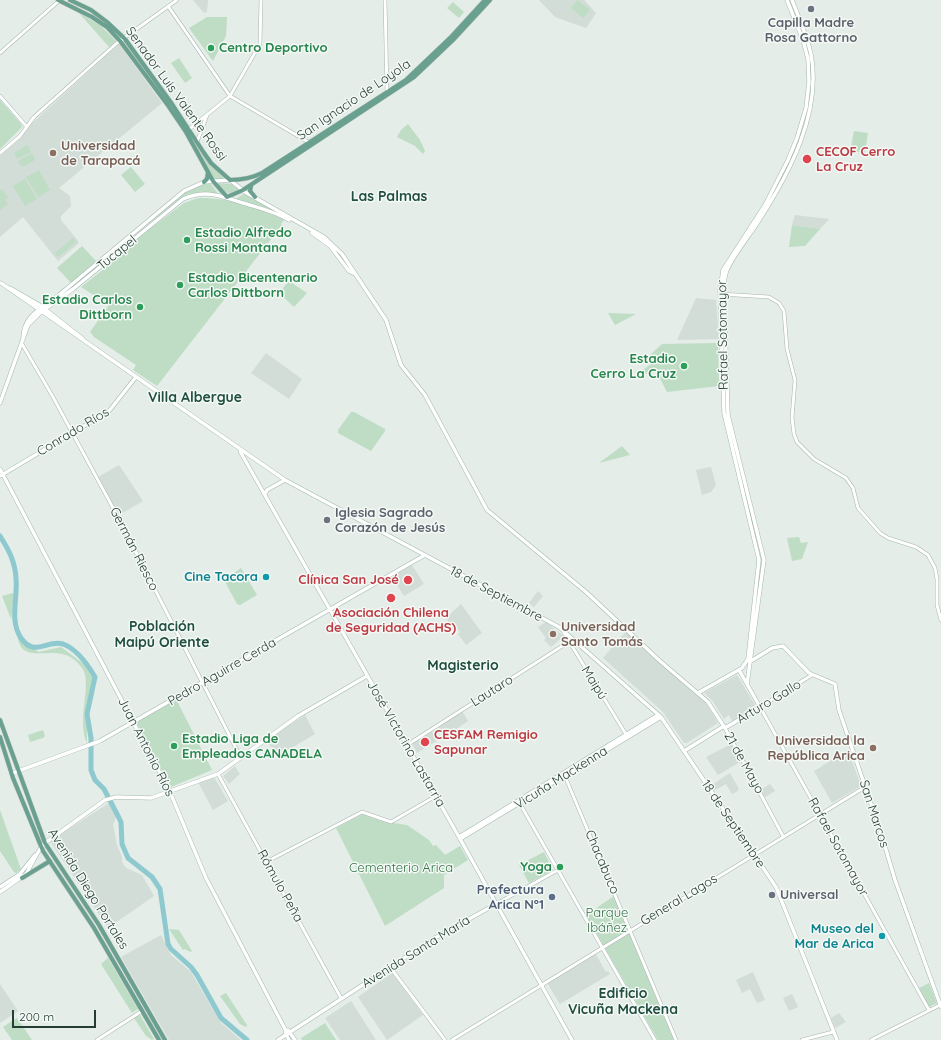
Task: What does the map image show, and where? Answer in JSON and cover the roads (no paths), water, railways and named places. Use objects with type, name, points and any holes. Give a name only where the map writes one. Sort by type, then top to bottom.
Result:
[{"type":"main road","name":"Senador Luis Valente Rossi","points":[[59,0],[92,17],[120,41],[197,142],[211,163],[243,190],[324,237],[342,254],[355,274]]},
{"type":"main road","name":"Senador Luis Valente Rossi","points":[[70,0],[91,10],[107,22],[124,38],[188,130],[213,181],[228,197]]},
{"type":"main road","name":"San Ignacio de Loyola","points":[[387,94],[419,69],[485,0]]},
{"type":"main road","name":"San Ignacio de Loyola","points":[[213,181],[248,178],[262,173],[387,94],[425,68],[490,0]]},
{"type":"main road","name":"Rafael Sotomayor","points":[[760,707],[739,670],[745,665],[748,657],[759,560],[725,416],[722,294],[727,271],[772,200],[801,139],[811,104],[813,82],[811,54],[787,0]]},
{"type":"main road","name":"Rafael Sotomayor","points":[[792,0],[802,32]]},
{"type":"main road","points":[[138,65],[142,62]]},
{"type":"main road","name":"San Ignacio de Loyola","points":[[228,197],[243,190],[310,143]]},
{"type":"main road","points":[[204,182],[207,179],[208,172]]},
{"type":"main road","name":"Tucapel","points":[[0,403],[28,325],[39,311],[184,191],[204,182],[213,181]]},
{"type":"main road","points":[[253,183],[250,188],[255,197]]},
{"type":"main road","name":"Tucapel","points":[[43,307],[54,303],[183,199],[198,194],[228,197],[271,211],[314,234],[330,246],[350,271],[355,274]]},
{"type":"main road","name":"21 de Mayo","points":[[355,274],[386,320],[401,365],[425,395],[487,510],[586,592],[616,622],[698,693],[713,708],[725,727]]},
{"type":"main road","name":"18 de Septiembre","points":[[1,283],[43,307],[74,330],[87,343]]},
{"type":"main road","name":"18 de Septiembre","points":[[1,283],[39,311],[285,480],[561,628],[659,716],[776,888],[837,1040]]},
{"type":"main road","name":"Rafael Sotomayor","points":[[722,294],[728,416],[764,560],[747,684]]},
{"type":"main road","points":[[53,314],[51,308],[54,303]]},
{"type":"main road","points":[[31,305],[32,315]]},
{"type":"main road","name":"Tucapel","points":[[22,342],[24,328],[32,315],[39,311]]},
{"type":"main road","name":"Conrado Ríos","points":[[1,475],[112,409],[136,377]]},
{"type":"main road","name":"José Victorino Lastarria","points":[[240,448],[240,453],[460,838],[572,1040]]},
{"type":"main road","name":"Juan Antonio Ríos","points":[[0,468],[1,475],[170,792],[206,878],[286,1029],[286,1034],[289,1040]]},
{"type":"main road","points":[[265,495],[267,490],[285,480]]},
{"type":"main road","points":[[413,562],[417,551]]},
{"type":"main road","name":"Pedro Aguirre Cerda","points":[[12,773],[98,742],[425,556]]},
{"type":"main road","name":"San Marcos","points":[[751,661],[772,648],[780,646],[786,649],[812,675],[835,684],[838,708],[895,880],[940,1006]]},
{"type":"main road","points":[[748,657],[751,661]]},
{"type":"main road","points":[[698,693],[739,670]]},
{"type":"main road","points":[[0,887],[20,874],[45,843],[105,800],[116,797],[151,798],[218,774],[298,716],[368,676]]},
{"type":"main road","name":"Arturo Gallo","points":[[684,751],[760,707]]},
{"type":"main road","name":"Vicuña Mackenna","points":[[460,838],[659,716]]},
{"type":"main road","name":"Avenida Diego Portales","points":[[0,720],[45,843],[99,925],[165,1040]]},
{"type":"main road","name":"Avenida Diego Portales","points":[[0,737],[40,849],[50,861],[94,928],[159,1040]]},
{"type":"main road","points":[[22,878],[31,868],[40,849]]},
{"type":"main road","points":[[0,892],[50,861]]},
{"type":"main road","points":[[491,907],[492,897]]},
{"type":"main road","name":"Avenida Santa María","points":[[278,1040],[390,967],[496,904]]},
{"type":"main road","points":[[94,928],[99,925]]},
{"type":"main road","points":[[122,977],[130,977]]},
{"type":"main road","points":[[286,1029],[290,1031],[295,1040]]},
{"type":"street","points":[[0,53],[59,0]]},
{"type":"street","points":[[0,153],[18,137],[34,117],[120,41],[177,0]]},
{"type":"street","points":[[188,130],[230,96],[260,44],[261,0]]},
{"type":"street","points":[[384,0],[387,94]]},
{"type":"street","points":[[168,6],[230,96],[310,143]]},
{"type":"street","points":[[223,85],[234,89]]},
{"type":"street","points":[[0,96],[27,127]]},
{"type":"street","points":[[197,142],[208,114]]},
{"type":"street","points":[[722,294],[770,297],[782,308],[787,349],[795,380],[792,418],[794,434],[798,442],[814,459],[846,478],[853,488],[858,508],[880,533],[888,538],[916,548],[928,555],[935,568],[937,579],[937,605],[941,620]]},
{"type":"street","name":"Germán Riesco","points":[[22,342],[119,519],[240,758]]},
{"type":"street","name":"Maipú","points":[[561,628],[626,736]]},
{"type":"street","points":[[569,642],[578,643]]},
{"type":"street","name":"Lautaro","points":[[407,745],[569,642]]},
{"type":"street","name":"Arturo Gallo","points":[[760,707],[812,675]]},
{"type":"street","name":"Rafael Sotomayor","points":[[760,707],[929,1010]]},
{"type":"street","name":"21 de Mayo","points":[[725,727],[783,836]]},
{"type":"street","name":"Rómulo Peña","points":[[218,774],[341,998]]},
{"type":"street","name":"Chacabuco","points":[[564,774],[631,930],[676,1040]]},
{"type":"street","name":"General Lagos","points":[[452,1040],[865,787]]},
{"type":"street","points":[[266,862],[362,812],[389,822],[436,796]]},
{"type":"street","points":[[519,802],[655,1040]]},
{"type":"street","name":"Avenida Santa María","points":[[496,904],[558,870]]},
{"type":"street","points":[[390,967],[445,1040]]},
{"type":"street","points":[[870,1040],[929,1010],[940,1006]]},
{"type":"street","points":[[97,1040],[142,1011]]},
{"type":"street","points":[[802,1040],[834,1032]]},
{"type":"waterway","points":[[0,536],[13,561],[16,578],[15,624],[21,638],[31,647],[41,647],[57,643],[68,646],[82,658],[95,677],[87,714],[91,738],[91,770],[95,780],[104,789],[121,822],[122,844],[128,858],[152,877],[160,889],[168,944],[171,949],[191,967],[197,975],[221,1018],[247,1040]]},
{"type":"place","name":"Capilla Madre Rosa Gattorno","points":[[811,9]]},
{"type":"place","name":"Centro Deportivo","points":[[211,48]]},
{"type":"place","name":"Universidad de Tarapacá","points":[[53,153]]},
{"type":"place","name":"CECOF Cerro La Cruz","points":[[807,159]]},
{"type":"place","name":"Estadio Alfredo Rossi Montana","points":[[187,240]]},
{"type":"place","name":"Estadio Bicentenario Carlos Dittborn","points":[[180,285]]},
{"type":"place","name":"Estadio Carlos Dittborn","points":[[140,307]]},
{"type":"place","name":"Estadio Cerro La Cruz","points":[[684,366]]},
{"type":"place","name":"Iglesia Sagrado Corazón de Jesús","points":[[327,520]]},
{"type":"place","name":"Cine Tacora","points":[[266,577]]},
{"type":"place","name":"Clínica San José","points":[[408,580]]},
{"type":"place","name":"Asociación Chilena de Seguridad (ACHS)","points":[[391,598]]},
{"type":"place","name":"Universidad Santo Tomás","points":[[553,634]]},
{"type":"place","name":"CESFAM Remigio Sapunar","points":[[425,742]]},
{"type":"place","name":"Estadio Liga de Empleados CANADELA","points":[[174,746]]},
{"type":"place","name":"Universidad la República Arica","points":[[873,748]]},
{"type":"place","name":"Yoga","points":[[560,867]]},
{"type":"place","name":"Universal","points":[[772,895]]},
{"type":"place","name":"Prefectura Arica N°1","points":[[552,897]]},
{"type":"place","name":"Museo del Mar de Arica","points":[[882,936]]},
{"type":"district","name":"Las Palmas","points":[[389,197]]},
{"type":"district","name":"Villa Albergue","points":[[195,398]]},
{"type":"district","name":"Población Maipú Oriente","points":[[162,636]]},
{"type":"district","name":"Magisterio","points":[[463,666]]},
{"type":"district","name":"Edificio Vicuña Mackena","points":[[623,1002]]},
{"type":"park label","name":"Cementerio Arica","points":[[401,868]]},
{"type":"park label","name":"Parque Ibáñez","points":[[607,920]]}]
